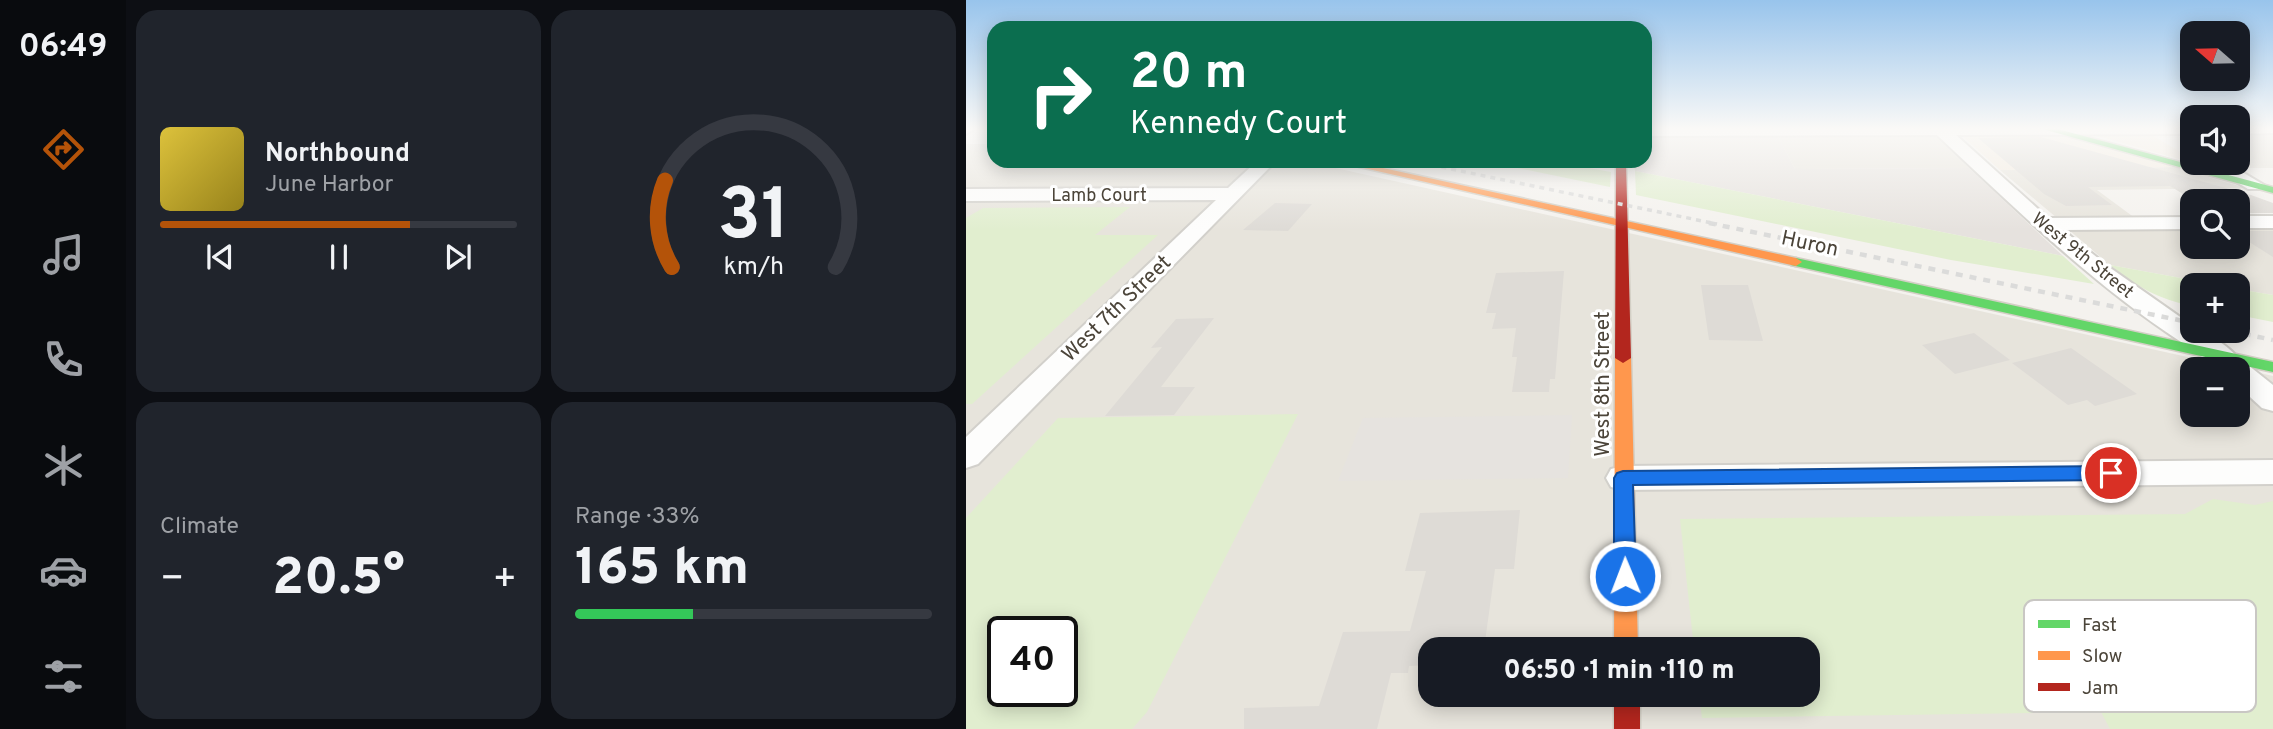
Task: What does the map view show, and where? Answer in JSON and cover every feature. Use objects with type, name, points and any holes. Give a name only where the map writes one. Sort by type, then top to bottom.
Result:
[{"type":"street","name":"West 9th Street","points":[[1976,162],[2043,224],[2159,316],[2220,357]]},
{"type":"street","points":[[2166,162],[2267,190]]},
{"type":"street","name":"West 7th Street","points":[[966,456],[1260,168]]},
{"type":"street","name":"Huron","points":[[1370,168],[1622,223],[2198,357]]},
{"type":"street","name":"West 8th Street","points":[[1621,168],[1626,637]]},
{"type":"street","points":[[2238,175],[2267,190]]},
{"type":"street","name":"Lamb Court","points":[[966,195],[1232,194]]},
{"type":"street","points":[[2250,222],[2273,222]]},
{"type":"street","points":[[2043,224],[2180,223]]},
{"type":"street","name":"Huron","points":[[2250,366],[2273,367]]},
{"type":"street","name":"West 9th Street","points":[[2250,381],[2273,401]]},
{"type":"street","points":[[1623,478],[2273,472]]},
{"type":"street","points":[[1627,707],[1628,729]]},
{"type":"shaded area","points":[[966,162],[987,162],[987,168],[1336,168],[2187,357],[2180,357],[2180,427],[2250,427],[2250,371],[2273,376],[2273,729],[966,729]]},
{"type":"shaded area","points":[[1652,162],[1791,162],[1795,169],[1969,168],[2063,256],[1635,171],[1635,168],[1652,168]]},
{"type":"shaded area","points":[[1791,162],[1963,162],[1969,168],[1795,169]]},
{"type":"shaded area","points":[[1991,162],[2156,162],[2174,167],[2000,170]]},
{"type":"shaded area","points":[[2250,162],[2273,162],[2273,168],[2250,168]]},
{"type":"shaded area","points":[[2174,167],[2180,169],[2180,175],[2201,175],[2246,188],[2097,190],[2135,218],[2057,218],[2000,170]]},
{"type":"shaded area","points":[[2250,229],[2273,229],[2273,295],[2250,291],[2250,273],[2180,273],[2180,278],[2110,265],[2069,230],[2180,230],[2180,259],[2250,259]]},
{"type":"shaded area","points":[[1572,415],[1568,478],[1338,481],[1363,418]]},
{"type":"green space","points":[[1518,168],[1589,168],[1611,172],[1610,187]]},
{"type":"green space","points":[[1635,171],[2063,256],[2094,284],[1951,260],[1636,195]]},
{"type":"green space","points":[[1130,207],[1095,235],[1158,235],[972,404],[966,404],[966,218],[983,208]]},
{"type":"green space","points":[[2110,265],[2180,278],[2180,303],[2148,291]]},
{"type":"green space","points":[[2250,291],[2273,295],[2273,322],[2250,317]]},
{"type":"green space","points":[[1298,414],[1147,712],[1132,729],[966,729],[966,518],[1058,418]]},
{"type":"green space","points":[[2213,499],[2255,505],[2273,501],[2273,729],[2110,729],[2101,712],[1702,718],[1701,707],[1820,707],[1820,637],[1693,637],[1680,519],[2185,514]]},
{"type":"building","points":[[2006,162],[2132,162],[2229,189],[2180,189],[2180,192],[2170,186],[2088,187],[2112,205],[2066,206],[2044,194]]},
{"type":"building","points":[[2250,195],[2273,203],[2273,213],[2250,213]]},
{"type":"building","points":[[1275,203],[1312,204],[1288,231],[1243,230]]},
{"type":"building","points":[[2250,231],[2273,231],[2273,257],[2250,243]]},
{"type":"building","points":[[1564,271],[1555,379],[1550,379],[1549,392],[1512,392],[1517,357],[1512,357],[1516,328],[1492,329],[1496,313],[1486,313],[1496,273]]},
{"type":"building","points":[[1701,285],[1748,285],[1763,341],[1709,340]]},
{"type":"building","points":[[1214,318],[1161,387],[1195,387],[1174,415],[1105,416],[1162,347],[1151,348],[1176,319]]},
{"type":"building","points":[[1974,333],[2010,360],[1955,374],[1922,345]]},
{"type":"building","points":[[2071,348],[2137,394],[2095,406],[2087,400],[2068,405],[2012,363]]},
{"type":"building","points":[[1520,510],[1514,569],[1495,569],[1486,637],[1418,637],[1418,666],[1409,666],[1408,673],[1391,673],[1377,729],[1244,729],[1244,708],[1319,706],[1343,632],[1410,631],[1426,571],[1405,571],[1420,513]]},
{"type":"railway","points":[[1446,168],[1717,224]]},
{"type":"railway","points":[[1709,223],[2180,320]]},
{"type":"railway","points":[[2250,335],[2273,340]]},
{"type":"traffic: fast","points":[[2169,162],[2273,190]]},
{"type":"traffic: fast","points":[[1796,262],[2273,367]]},
{"type":"traffic: slow","points":[[1370,168],[1796,262]]},
{"type":"traffic: slow","points":[[1623,358],[1626,637]]},
{"type":"traffic: jam","points":[[1621,168],[1623,358]]},
{"type":"traffic: jam","points":[[1627,707],[1627,729]]},
{"type":"route","points":[[1625,576],[1623,478],[2111,473]]}]
